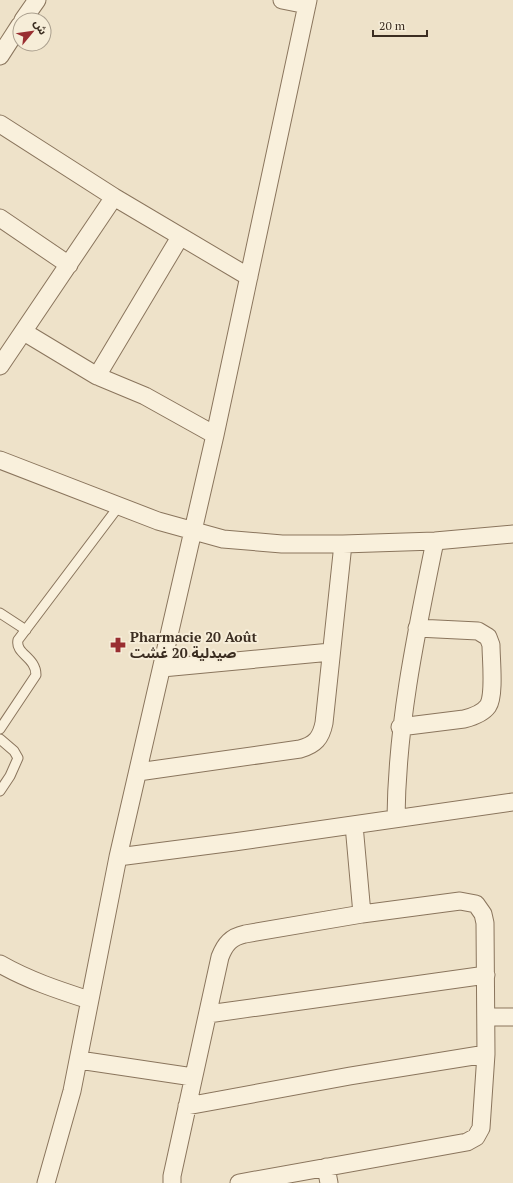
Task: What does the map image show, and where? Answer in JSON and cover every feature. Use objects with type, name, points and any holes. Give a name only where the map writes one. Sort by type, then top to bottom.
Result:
[{"type":"street","points":[[29,12],[37,0]]},
{"type":"street","points":[[46,1183],[72,1091],[79,1060],[89,1000],[118,857],[215,435],[307,2],[282,0]]},
{"type":"street","points":[[0,56],[11,31]]},
{"type":"street","points":[[0,124],[114,197],[249,277]]},
{"type":"street","points":[[0,366],[114,197]]},
{"type":"street","points":[[1,220],[69,265]]},
{"type":"street","points":[[97,376],[180,237]]},
{"type":"street","points":[[24,332],[97,376],[145,396],[215,435]]},
{"type":"street","points":[[0,460],[158,521],[192,531],[252,543],[343,544],[435,541],[513,534]]},
{"type":"street","points":[[396,818],[396,773],[400,727],[417,628],[435,541]]},
{"type":"street","points":[[138,772],[311,747],[317,741],[324,722],[330,652],[340,583],[343,544]]},
{"type":"street","points":[[400,727],[464,719],[474,716],[489,705],[491,697],[491,645],[488,637],[478,630],[417,628]]},
{"type":"street","points":[[162,668],[330,652]]},
{"type":"street","points":[[118,857],[513,802]]},
{"type":"street","points":[[354,825],[362,914]]},
{"type":"street","points":[[172,1183],[172,1176],[193,1077],[220,957],[223,948],[236,936],[362,914],[460,901],[476,904],[483,914],[485,923],[486,974],[486,1054],[481,1128],[476,1137],[467,1142],[328,1175],[239,1183]]},
{"type":"street","points":[[0,964],[44,985],[89,1000]]},
{"type":"street","points":[[208,1014],[486,974]]},
{"type":"street","points":[[486,1016],[513,1017]]},
{"type":"street","points":[[187,1106],[358,1075],[486,1054]]},
{"type":"street","points":[[79,1060],[193,1077]]},
{"type":"lane","points":[[0,729],[36,675],[35,665],[21,651],[18,644],[26,630],[120,506]]},
{"type":"lane","points":[[0,613],[26,630]]},
{"type":"lane","points":[[0,739],[14,751],[18,758],[10,776],[0,791]]},
{"type":"place","name":"Pharmacie 20 Août صيدلية 20 غشت","points":[[118,645]]}]
